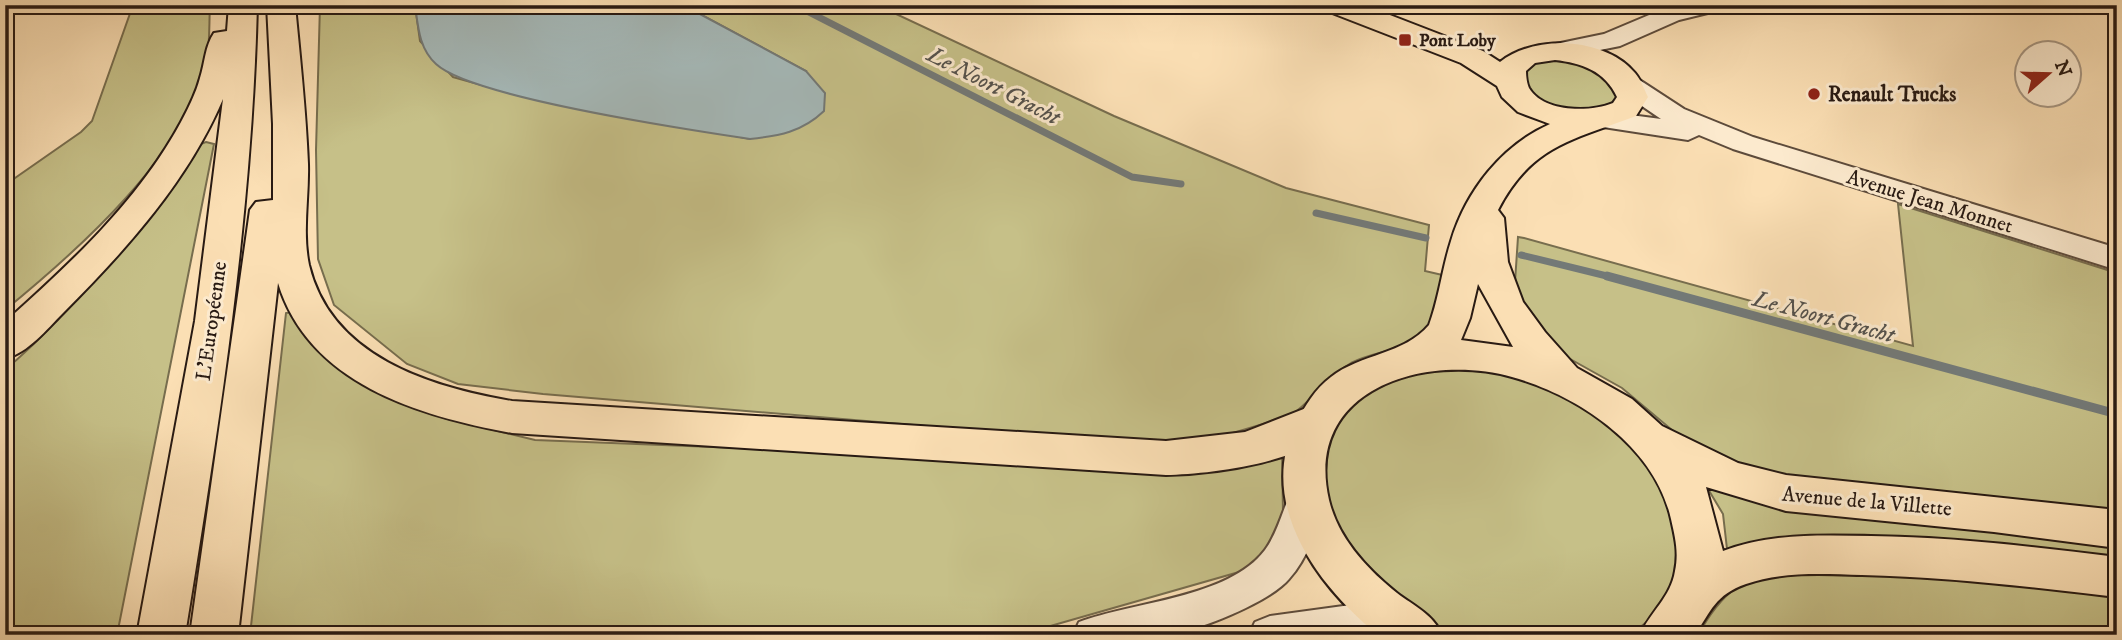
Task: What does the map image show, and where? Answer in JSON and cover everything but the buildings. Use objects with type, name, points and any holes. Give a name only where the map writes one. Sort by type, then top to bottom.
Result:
[{"type":"main road","points":[[5,345],[104,246],[159,181],[199,117],[219,68],[228,5]]},
{"type":"main road","name":"L'Européenne","points":[[161,635],[217,284],[234,142],[243,5]]},
{"type":"main road","points":[[281,5],[291,168],[289,251],[297,286],[317,323],[341,349],[381,378],[413,393],[470,410],[512,416],[1166,458],[1204,457],[1242,450],[1293,433],[1318,419]]},
{"type":"main road","name":"L'Européenne","points":[[214,635],[266,238],[277,113],[281,5]]},
{"type":"main road","points":[[1337,5],[1472,57],[1513,86],[1528,103],[1553,114],[1596,120]]},
{"type":"main road","points":[[1372,5],[1484,46],[1600,62],[1627,83],[1632,98],[1628,106],[1616,115],[1569,126],[1542,138],[1517,160],[1488,202],[1471,235],[1447,331],[1436,344],[1353,382],[1333,398],[1318,419],[1306,455],[1307,497],[1322,539],[1343,572],[1373,603],[1414,632]]},
{"type":"main road","points":[[1517,160],[1524,123],[1513,86],[1513,64],[1542,53]]},
{"type":"main road","points":[[1488,202],[1485,248],[1493,278],[1525,333],[1565,380]]},
{"type":"main road","points":[[5,330],[104,246]]},
{"type":"main road","points":[[1410,358],[1449,354],[1490,357],[1524,364],[1565,380],[1605,402],[1634,425],[1672,468],[1693,509],[1700,552],[1693,593],[1681,615],[1664,635]]},
{"type":"main road","name":"Avenue de la Villette","points":[[1634,425],[1708,471],[1767,491],[2013,515],[2117,529]]},
{"type":"main road","points":[[1693,593],[1715,577],[1740,565],[1802,554],[1947,556],[2117,577]]},
{"type":"street","points":[[1542,53],[1611,41],[1676,13],[1711,5]]},
{"type":"street","points":[[1627,83],[1625,52],[1647,26]]},
{"type":"street","name":"Avenue Jean Monnet","points":[[1627,83],[1674,115],[1743,144]]},
{"type":"street","name":"Avenue Jean Monnet","points":[[1596,120],[1675,129],[1743,144],[2117,259]]},
{"type":"street","points":[[1094,635],[1216,600],[1257,583],[1274,569],[1285,552],[1307,497]]},
{"type":"street","points":[[1270,635],[1358,623],[1414,632]]},
{"type":"shaded area","points":[[133,5],[210,5],[207,59],[196,94],[178,130],[126,198],[64,260],[5,310],[5,185],[81,132],[92,121]]},
{"type":"shaded area","points":[[320,5],[415,5],[420,41],[453,77],[517,95],[750,139],[806,71],[683,5],[877,5],[1114,116],[1286,188],[1429,225],[1425,271],[1451,277],[1437,322],[1423,338],[1351,363],[1290,416],[1206,441],[1118,442],[543,394],[458,384],[407,364],[334,305],[318,259],[316,150]]},
{"type":"shaded area","points":[[415,5],[683,5],[806,71],[825,93],[824,111],[807,124],[790,132],[750,139],[584,111],[492,89],[457,77],[430,58],[418,29]]},
{"type":"shaded area","points":[[1556,59],[1598,69],[1618,93],[1613,101],[1603,107],[1575,109],[1546,103],[1535,97],[1528,89],[1525,72],[1539,61]]},
{"type":"shaded area","points":[[206,142],[214,144],[117,635],[5,635],[5,370],[59,319],[84,291],[198,145]]},
{"type":"shaded area","points":[[1898,204],[2117,273],[2117,516],[1786,488],[1691,446],[1622,388],[1563,355],[1514,297],[1518,237],[1913,346]]},
{"type":"shaded area","points":[[292,312],[306,333],[349,376],[385,395],[444,418],[535,440],[765,449],[1282,449],[1283,512],[1268,553],[1246,570],[1019,635],[250,635],[286,313]]},
{"type":"shaded area","points":[[1444,366],[1531,378],[1613,423],[1668,492],[1680,561],[1668,597],[1649,620],[1633,633],[1451,635],[1422,621],[1340,542],[1320,484],[1333,424],[1378,383]]},
{"type":"shaded area","points":[[1699,474],[2117,540],[2117,565],[1806,540],[1727,549],[1723,514]]},
{"type":"shaded area","points":[[1800,564],[2117,594],[2117,635],[1698,635],[1719,604],[1740,586]]},
{"type":"waterway","name":"Le Noort Gracht","points":[[795,5],[1132,177],[1181,184]]},
{"type":"waterway","name":"Le Noort Gracht","points":[[1316,213],[1426,238]]},
{"type":"waterway","name":"Le Noort Gracht","points":[[1521,255],[1609,276]]},
{"type":"waterway","name":"Le Noort Gracht","points":[[1609,276],[1615,278]]},
{"type":"waterway","name":"Le Noort Gracht","points":[[1609,276],[2117,414]]},
{"type":"place","name":"Pont Loby","points":[[1405,40]]},
{"type":"place","name":"Renault Trucks","points":[[1814,94]]}]
